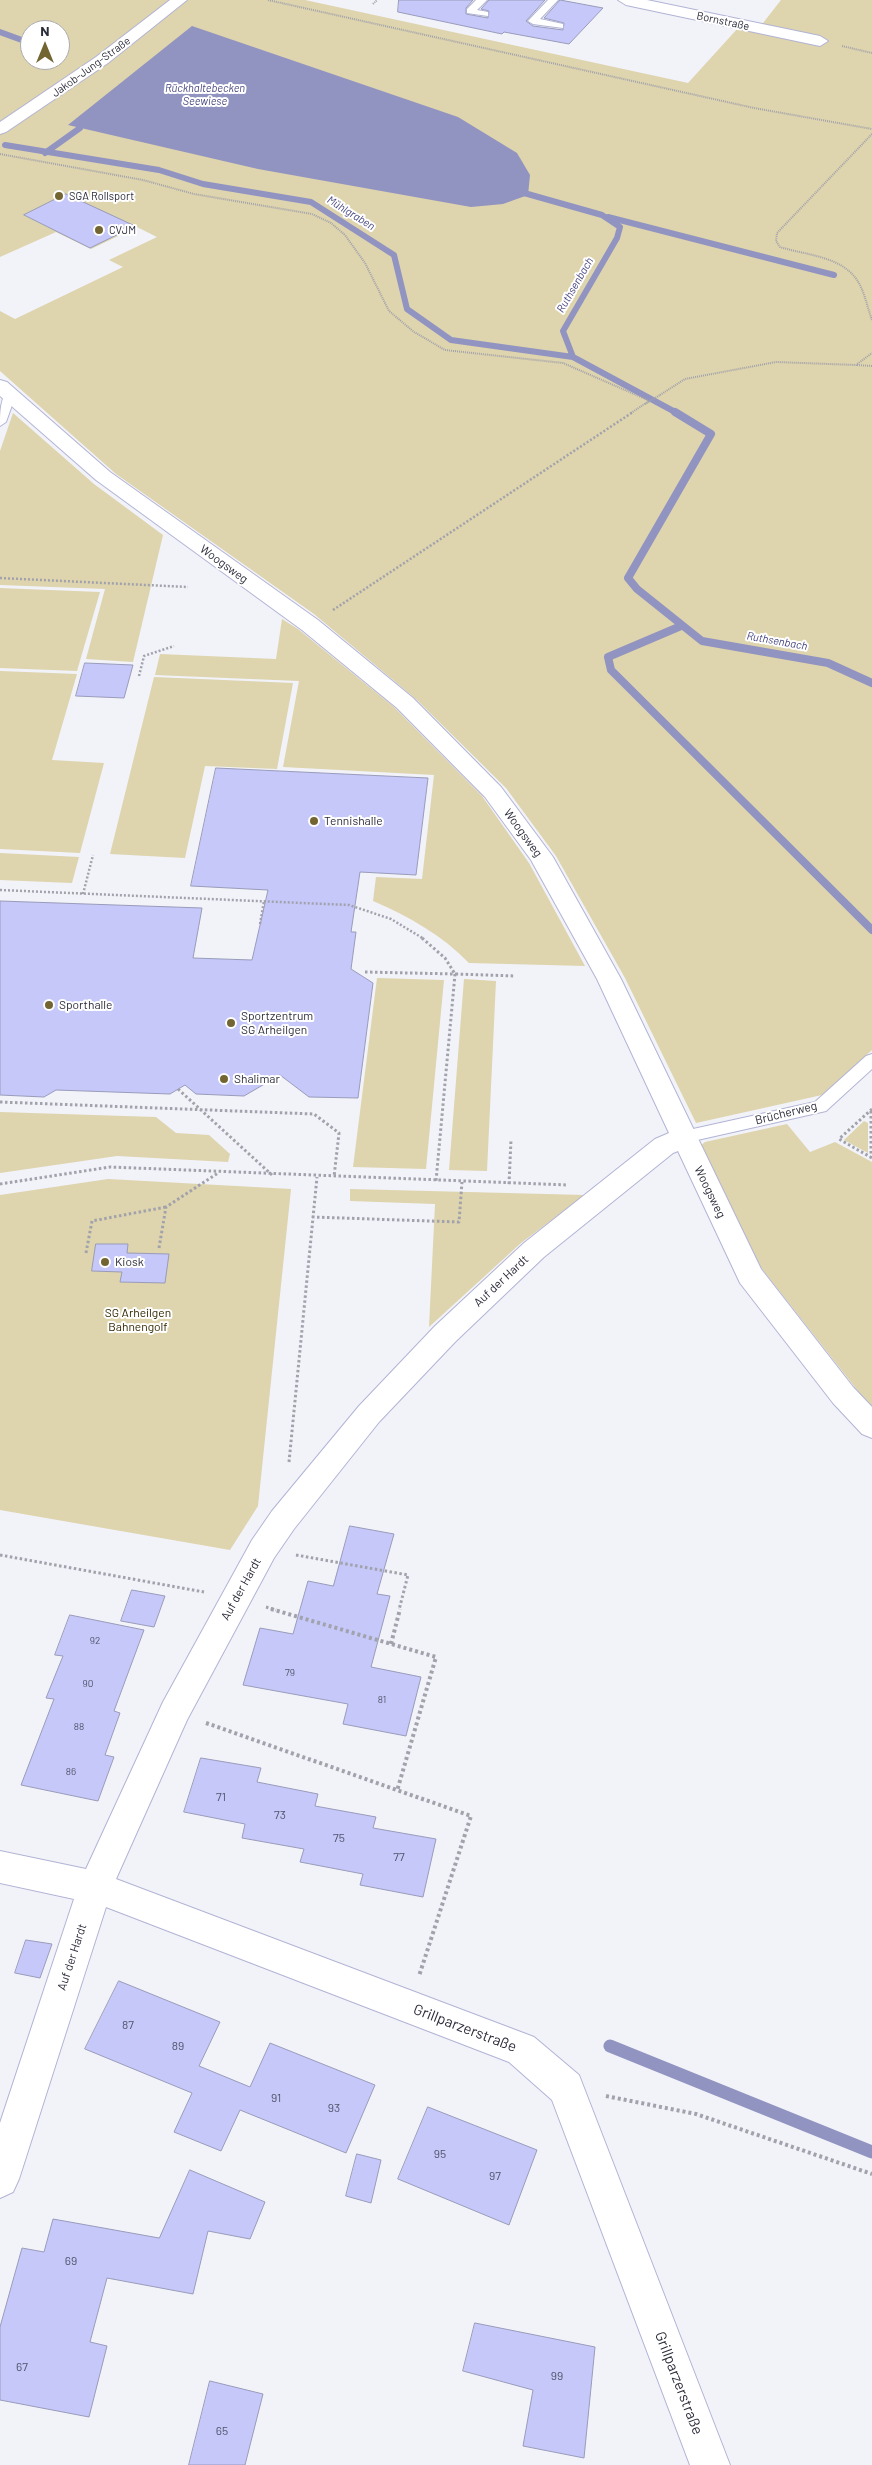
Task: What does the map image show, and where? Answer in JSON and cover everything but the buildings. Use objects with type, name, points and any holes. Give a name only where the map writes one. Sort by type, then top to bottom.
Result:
[{"type":"street","name":"Jakob-Jung-Straße","points":[[0,129],[102,60],[179,0]]},
{"type":"street","name":"Bornstraße","points":[[626,0],[820,41]]},
{"type":"street","name":"Woogsweg","points":[[5,390],[103,476],[310,625],[412,710],[494,792],[536,850],[609,978],[750,1275],[843,1395],[872,1426]]},
{"type":"street","name":"Auf der Hardt","points":[[0,2179],[95,1887],[174,1712],[263,1549],[283,1520],[369,1414],[445,1334],[534,1250],[664,1146],[684,1137]]},
{"type":"street","name":"Grillparzerstraße","points":[[0,1867],[95,1887],[521,2049],[566,2088],[710,2465]]},
{"type":"lane","points":[[482,0],[470,11],[485,14]]},
{"type":"lane","points":[[553,0],[533,21],[560,26]]},
{"type":"lane","points":[[0,422],[5,390]]},
{"type":"lane","name":"Brücherweg","points":[[684,1137],[820,1107],[872,1060]]},
{"type":"path","points":[[268,0],[754,108],[872,129]]},
{"type":"path","points":[[373,4],[377,0]]},
{"type":"path","points":[[872,134],[777,233],[776,241],[780,247],[831,262],[849,270],[858,280],[872,320]]},
{"type":"path","points":[[0,154],[63,168],[143,180],[194,194],[312,214],[331,223],[345,236],[365,263],[389,311],[414,332],[445,350],[485,356],[563,363],[650,401]]},
{"type":"path","points":[[856,364],[872,354]]},
{"type":"path","points":[[650,401],[645,404],[685,379],[776,362],[872,366]]},
{"type":"path","points":[[310,625],[650,401]]},
{"type":"path","points":[[0,578],[188,587]]},
{"type":"path","points":[[139,676],[144,656],[174,646]]},
{"type":"path","points":[[83,894],[93,855]]},
{"type":"path","points":[[0,890],[349,905],[391,919],[439,951],[453,967],[455,974],[436,1181]]},
{"type":"path","points":[[260,924],[264,901]]},
{"type":"path","points":[[365,972],[516,976]]},
{"type":"path","points":[[178,1089],[273,1175]]},
{"type":"path","points":[[0,1102],[314,1114],[339,1133],[334,1177]]},
{"type":"path","points":[[871,1110],[839,1139],[872,1158]]},
{"type":"path","points":[[871,1110],[872,1158]]},
{"type":"path","points":[[509,1184],[512,1140]]},
{"type":"path","points":[[0,1184],[110,1167],[317,1177],[614,1186]]},
{"type":"path","points":[[86,1253],[92,1221],[166,1207],[218,1173]]},
{"type":"path","points":[[283,1520],[317,1177]]},
{"type":"path","points":[[312,1216],[459,1222],[462,1182]]},
{"type":"path","points":[[159,1248],[166,1207]]},
{"type":"path","points":[[263,1549],[408,1575],[391,1644]]},
{"type":"path","points":[[0,1555],[235,1598],[436,1657],[397,1791]]},
{"type":"path","points":[[174,1712],[470,1816],[409,2006]]},
{"type":"path","points":[[566,2088],[696,2114],[872,2174]]},
{"type":"green space","points":[[0,0],[305,0],[688,83],[738,28],[756,32],[781,0],[872,0],[872,1050],[822,1095],[696,1123],[625,978],[556,856],[506,788],[417,700],[314,614],[116,474],[0,371],[0,311],[15,319],[123,267],[109,260],[157,237],[137,227],[91,249],[56,232],[0,257]]},
{"type":"green space","points":[[13,413],[94,484],[163,535],[133,662],[86,659],[105,589],[0,585],[0,451]]},
{"type":"green space","points":[[0,588],[100,592],[77,671],[0,668]]},
{"type":"green space","points":[[282,619],[298,629],[394,707],[482,796],[529,863],[585,966],[469,963],[448,944],[424,927],[373,901],[376,877],[422,879],[434,775],[283,767],[299,681],[155,675],[160,654],[276,659]]},
{"type":"green space","points":[[0,671],[77,674],[52,760],[104,763],[80,853],[0,849]]},
{"type":"green space","points":[[154,677],[293,683],[277,769],[205,766],[185,858],[110,854]]},
{"type":"green space","points":[[0,853],[79,857],[72,883],[0,880]]},
{"type":"green space","points":[[377,978],[444,980],[426,1169],[353,1167]]},
{"type":"green space","points":[[464,979],[496,981],[487,1171],[449,1170]]},
{"type":"green space","points":[[0,1112],[156,1117],[176,1133],[209,1135],[230,1154],[228,1162],[117,1156],[0,1173]]},
{"type":"green space","points":[[864,1121],[868,1123],[868,1153],[844,1140]]},
{"type":"green space","points":[[787,1124],[810,1152],[835,1142],[872,1162],[872,1409],[762,1269],[699,1153],[699,1147],[705,1142]]},
{"type":"green space","name":"SG Arheilgen Bahnengolf","points":[[108,1179],[291,1189],[258,1506],[230,1550],[0,1510],[0,1195]]},
{"type":"green space","points":[[350,1189],[585,1195],[521,1243],[429,1327],[435,1204],[350,1201]]},
{"type":"water","name":"Rückhaltebecken Seewiese","points":[[192,26],[458,117],[517,153],[530,175],[528,195],[503,204],[471,207],[258,169],[68,125]]},
{"type":"waterway","name":"Ruthsenbach","points":[[0,32],[20,39]]},
{"type":"waterway","points":[[47,152],[80,128]]},
{"type":"waterway","name":"Mühlgraben","points":[[5,145],[47,152]]},
{"type":"waterway","name":"Mühlgraben","points":[[47,152],[159,170],[203,184],[311,202],[394,255],[407,309],[451,340],[573,357]]},
{"type":"waterway","name":"Ruthsenbach","points":[[517,191],[602,215],[620,227],[617,238],[563,331],[573,357]]},
{"type":"waterway","points":[[608,217],[834,275]]},
{"type":"waterway","name":"Ruthsenbach","points":[[573,357],[677,413]]},
{"type":"waterway","name":"Ruthsenbach","points":[[675,412],[711,434],[628,578],[637,589],[702,641],[828,663],[872,683]]},
{"type":"waterway","points":[[681,626],[608,657],[611,670],[872,930]]},
{"type":"waterway","points":[[610,2046],[872,2152]]},
{"type":"place","name":"SGA Rollsport","points":[[59,196]]},
{"type":"place","name":"CVJM","points":[[99,230]]},
{"type":"place","name":"Tennishalle","points":[[314,821]]},
{"type":"place","name":"Sporthalle","points":[[49,1005]]},
{"type":"place","name":"Sportzentrum SG Arheilgen","points":[[231,1023]]},
{"type":"place","name":"Shalimar","points":[[224,1079]]},
{"type":"place","name":"Kiosk","points":[[105,1262]]}]
